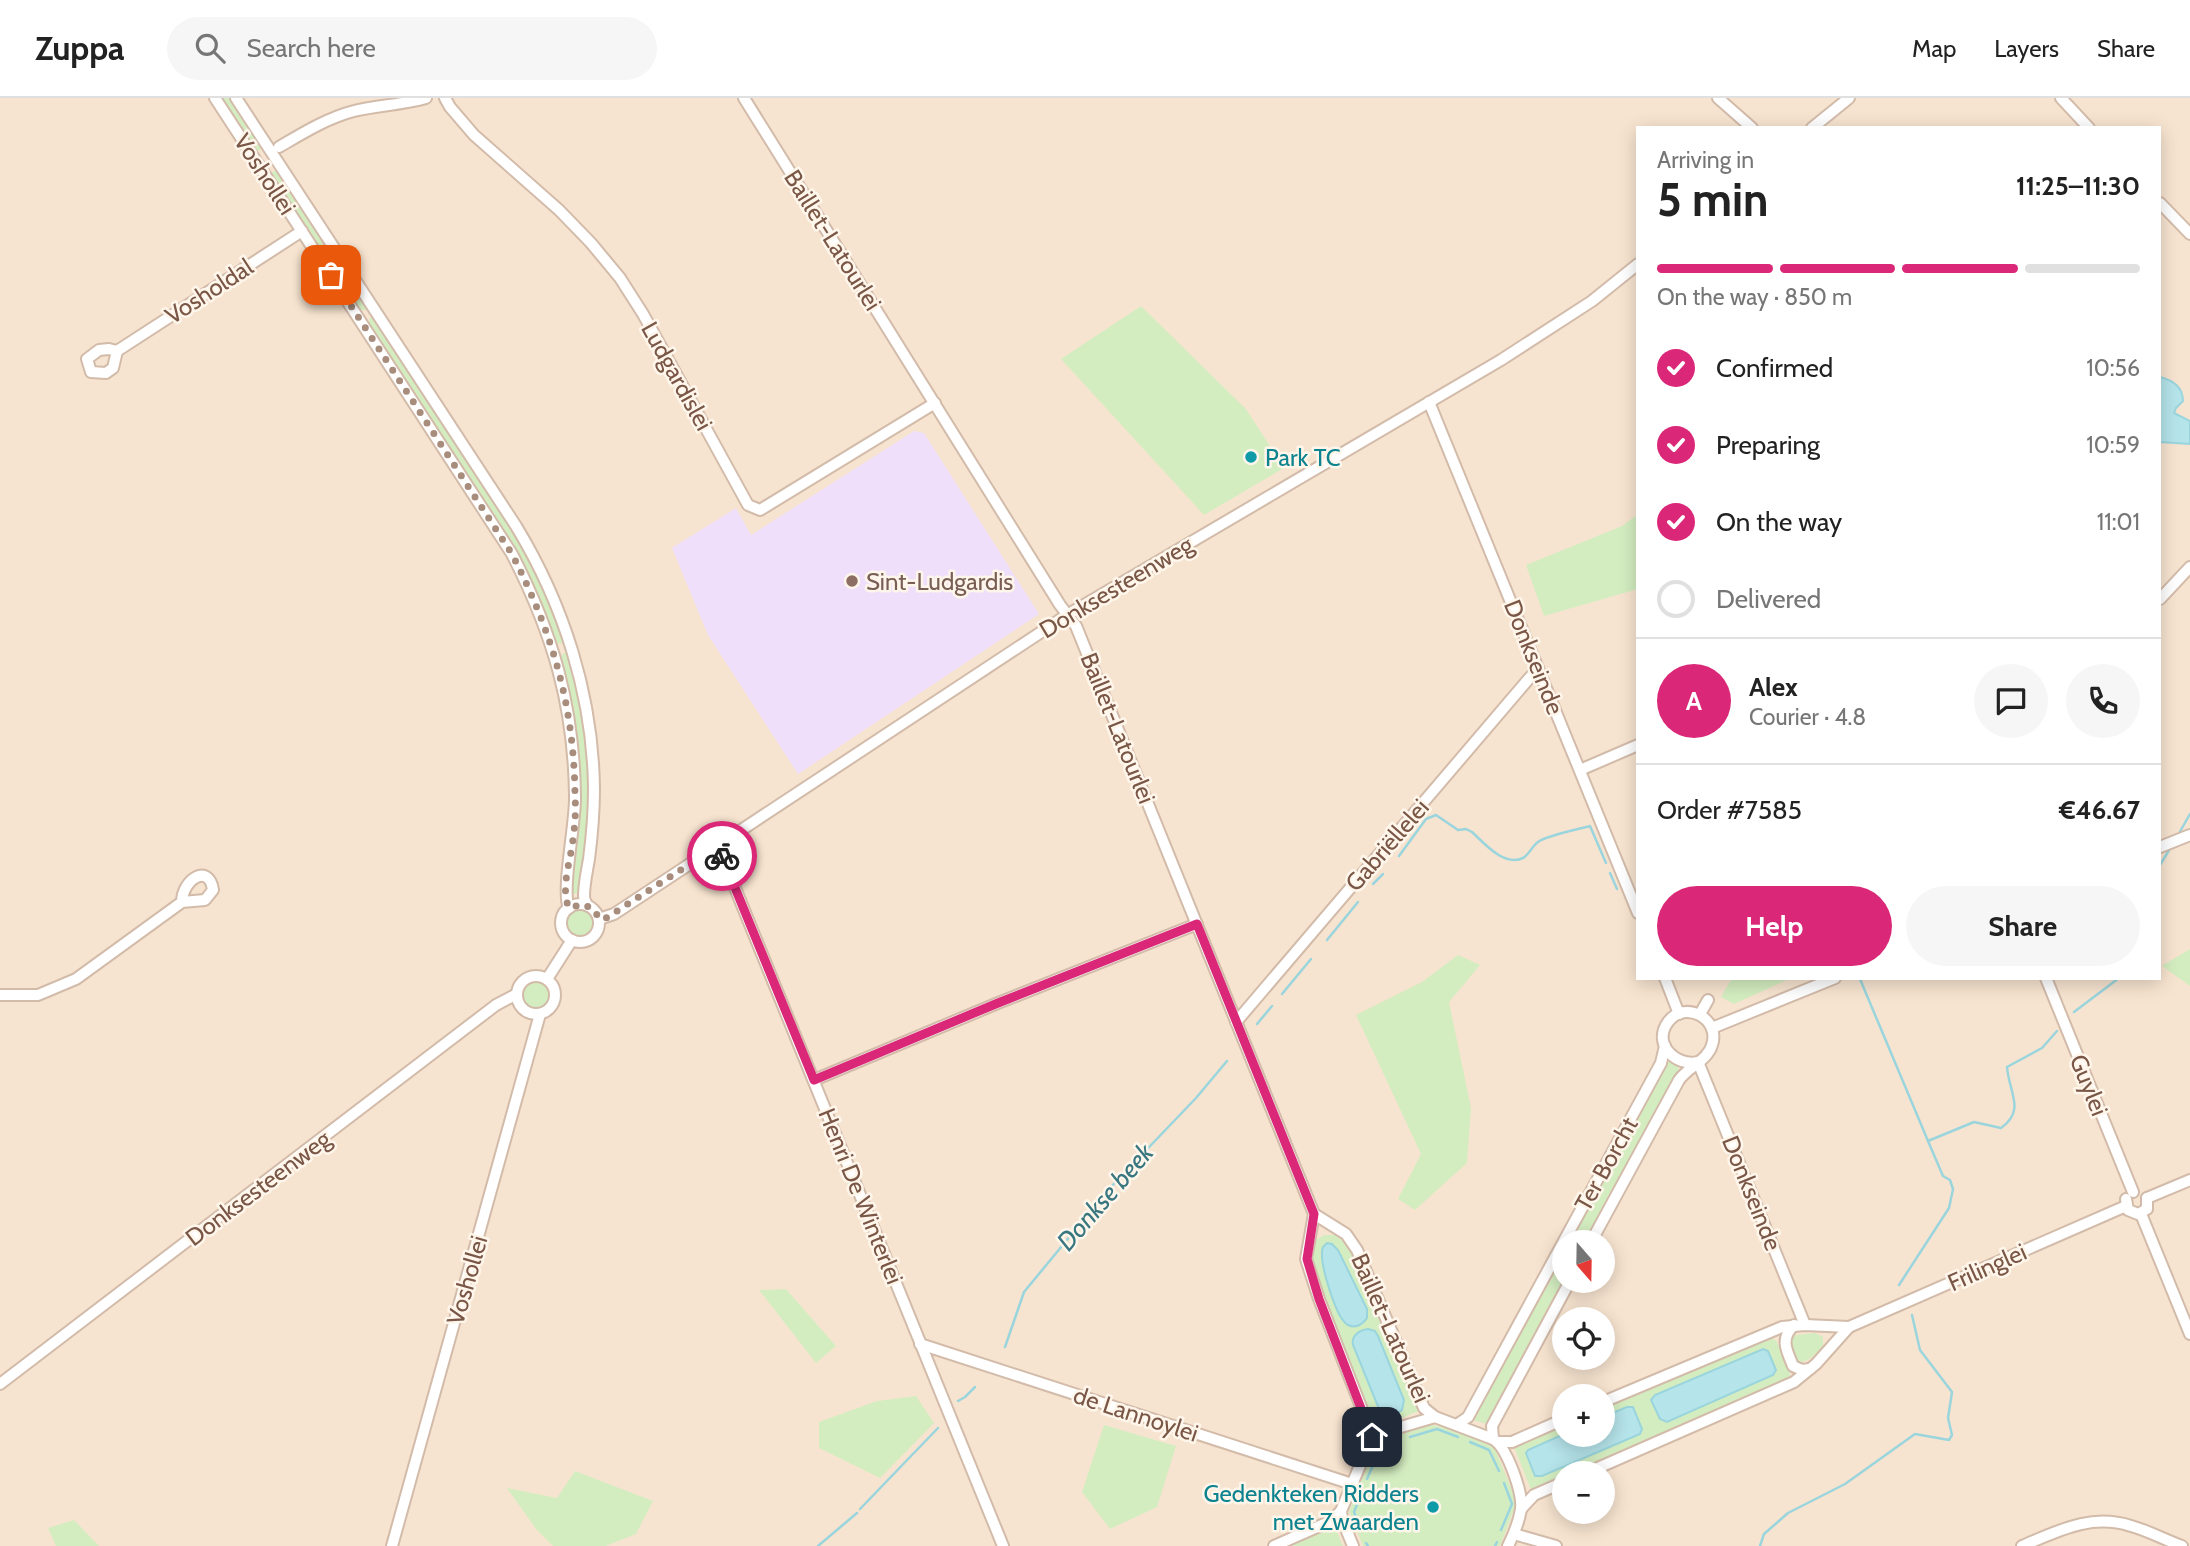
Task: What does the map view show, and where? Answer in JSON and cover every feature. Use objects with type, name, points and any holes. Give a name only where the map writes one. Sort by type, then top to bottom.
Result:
[{"type":"street","name":"Voshollei","points":[[215,98],[512,554],[530,589],[555,651],[569,719],[575,769],[573,837],[565,896],[569,908]]},
{"type":"street","name":"Voshollei","points":[[236,98],[542,571],[571,646],[585,700],[594,790],[584,897],[588,906]]},
{"type":"street","points":[[279,147],[318,124],[356,110],[393,106],[426,98]]},
{"type":"street","name":"Ludgardislei","points":[[445,98],[474,135],[559,210],[620,278],[643,314],[748,505],[760,510],[935,403]]},
{"type":"street","name":"Baillet-Latourlei","points":[[744,98],[1076,626],[1314,1214],[1307,1259],[1319,1299],[1370,1430],[1371,1444]]},
{"type":"street","points":[[1718,98],[1750,126]]},
{"type":"street","points":[[1814,126],[1849,98]]},
{"type":"street","points":[[2061,98],[2087,126]]},
{"type":"street","points":[[2161,204],[2190,234]]},
{"type":"street","name":"Vosholdal","points":[[117,351],[302,231]]},
{"type":"street","name":"Donksesteenweg","points":[[572,940],[581,942],[594,936],[599,930],[599,919],[614,914],[1067,615],[1501,360],[1569,316],[1636,266]]},
{"type":"street","points":[[361,320],[375,311]]},
{"type":"street","name":"Donkseinde","points":[[1429,402],[1636,908]]},
{"type":"street","points":[[2161,598],[2190,567]]},
{"type":"street","points":[[555,651],[571,646]]},
{"type":"street","name":"Gabriëllelei","points":[[1236,1022],[1538,668]]},
{"type":"street","points":[[1580,769],[1636,746]]},
{"type":"street","points":[[2161,847],[2190,835]]},
{"type":"street","name":"Henri De Winterlei","points":[[718,846],[1003,1546]]},
{"type":"street","points":[[0,995],[38,995],[76,979],[182,902]]},
{"type":"street","points":[[517,994],[518,1002],[526,1011],[540,1014],[548,1009],[554,1001],[555,991],[547,979],[572,940],[563,930],[561,921],[569,908],[580,904],[595,911],[599,919]]},
{"type":"street","points":[[814,1080],[1197,924]]},
{"type":"street","name":"Donksesteenweg","points":[[0,1384],[496,1005],[517,994],[519,986],[526,979],[535,976],[547,979]]},
{"type":"street","points":[[1666,980],[1679,1014]]},
{"type":"street","points":[[1712,1028],[1830,980]]},
{"type":"street","name":"Guylei","points":[[2047,980],[2133,1192]]},
{"type":"street","points":[[1700,1014],[1708,1000]]},
{"type":"street","name":"Voshollei","points":[[392,1546],[540,1014]]},
{"type":"street","points":[[1679,1014],[1700,1014],[1712,1028],[1714,1039],[1711,1050],[1698,1062],[1686,1063],[1675,1059],[1669,1055],[1665,1046],[1666,1026],[1679,1014]]},
{"type":"street","name":"Ter Borcht","points":[[1458,1424],[1468,1417],[1661,1063],[1665,1046]]},
{"type":"street","name":"Donkseinde","points":[[1698,1062],[1800,1325]]},
{"type":"street","name":"Ter Borcht","points":[[1598,1230],[1679,1080],[1698,1062]]},
{"type":"street","points":[[2147,1198],[2190,1180]]},
{"type":"street","points":[[2133,1192],[2142,1193],[2147,1198],[2147,1209],[2141,1214],[2131,1212],[2126,1206],[2127,1198],[2133,1192]]},
{"type":"street","name":"Frilinglei","points":[[1614,1461],[1794,1382],[1810,1369],[1849,1327],[2126,1206]]},
{"type":"street","name":"Baillet-Latourlei","points":[[1314,1214],[1352,1240],[1424,1408],[1435,1417]]},
{"type":"street","points":[[2141,1214],[2190,1334]]},
{"type":"street","points":[[1508,1546],[1514,1534],[1521,1500],[1513,1473],[1495,1440],[1492,1426],[1564,1293]]},
{"type":"street","points":[[1800,1325],[1784,1337],[1784,1345],[1793,1366],[1802,1370],[1810,1369]]},
{"type":"street","name":"Frilinglei","points":[[1615,1397],[1769,1331],[1800,1325],[1849,1327]]},
{"type":"street","name":"de Lannoylei","points":[[920,1344],[1352,1484]]},
{"type":"street","points":[[1274,1546],[1331,1521],[1341,1511],[1371,1444],[1378,1437],[1435,1417],[1495,1440],[1512,1442],[1552,1424]]},
{"type":"street","points":[[1521,1509],[1534,1495],[1552,1487]]},
{"type":"street","points":[[1341,1511],[1353,1546]]},
{"type":"street","points":[[2022,1546],[2065,1527],[2097,1521],[2131,1526],[2182,1546]]},
{"type":"street","points":[[1514,1534],[1556,1546]]},
{"type":"shaded area","points":[[0,98],[2190,98],[2190,1546],[0,1546]]},
{"type":"shaded area","name":"Sint-Ludgardis","points":[[914,431],[924,433],[1039,614],[798,774],[708,635],[672,548],[736,508],[751,535]]},
{"type":"green space","points":[[219,98],[232,98],[264,147],[255,153]]},
{"type":"green space","points":[[278,169],[368,306],[367,310],[358,310],[269,174]]},
{"type":"green space","points":[[1141,306],[1246,409],[1284,468],[1204,515],[1061,359]]},
{"type":"green space","points":[[370,318],[374,318],[527,551],[542,581],[565,640],[563,643],[555,642],[533,585],[368,324]]},
{"type":"green space","points":[[1636,516],[1636,590],[1544,616],[1526,565],[1622,526]]},
{"type":"green space","points":[[563,653],[570,655],[580,701],[587,747],[589,792],[581,892],[569,895],[579,806],[577,747],[561,659]]},
{"type":"green space","points":[[580,909],[590,913],[594,923],[590,933],[580,937],[570,933],[566,923],[570,913]]},
{"type":"green space","points":[[2190,949],[2190,986],[2162,966]]},
{"type":"green space","points":[[1458,955],[1480,965],[1449,1002],[1471,1108],[1467,1163],[1415,1210],[1398,1199],[1421,1154],[1356,1015],[1422,982]]},
{"type":"green space","points":[[1731,980],[1787,980],[1734,1004],[1721,997]]},
{"type":"green space","points":[[536,981],[546,985],[550,995],[546,1005],[536,1009],[526,1005],[522,995],[526,985]]},
{"type":"green space","points":[[1670,1062],[1678,1066],[1679,1072],[1593,1230],[1574,1230],[1665,1064]]},
{"type":"green space","points":[[1324,1235],[1336,1235],[1346,1243],[1363,1274],[1420,1409],[1377,1428],[1323,1301],[1311,1257],[1314,1241]]},
{"type":"green space","points":[[1552,1270],[1552,1293],[1558,1293],[1487,1424],[1473,1420]]},
{"type":"green space","points":[[786,1289],[836,1346],[816,1363],[759,1290]]},
{"type":"green space","points":[[1815,1333],[1823,1337],[1823,1346],[1807,1360],[1795,1361],[1789,1340],[1796,1335]]},
{"type":"green space","points":[[1767,1337],[1776,1340],[1790,1372],[1785,1381],[1599,1461],[1552,1461],[1552,1481],[1531,1490],[1514,1447],[1552,1430],[1552,1447],[1615,1447],[1615,1402]]},
{"type":"green space","points":[[916,1396],[934,1423],[880,1478],[819,1448],[819,1422],[877,1401]]},
{"type":"green space","points":[[1104,1425],[1176,1446],[1157,1507],[1110,1529],[1082,1492]]},
{"type":"green space","points":[[1432,1425],[1447,1428],[1494,1447],[1517,1502],[1500,1546],[1363,1546],[1349,1512],[1371,1457],[1382,1445],[1398,1436]]},
{"type":"green space","points":[[575,1471],[653,1501],[636,1534],[606,1546],[553,1546],[536,1529],[507,1488],[557,1498]]},
{"type":"green space","points":[[74,1520],[99,1546],[56,1546],[48,1528]]},
{"type":"green space","points":[[1334,1525],[1343,1546],[1284,1546]]},
{"type":"water","points":[[2161,377],[2173,382],[2181,392],[2183,401],[2174,413],[2190,421],[2190,444],[2161,442]]},
{"type":"water","points":[[1327,1243],[1338,1250],[1367,1309],[1367,1318],[1359,1325],[1348,1325],[1343,1321],[1334,1303],[1322,1260],[1323,1248]]},
{"type":"water","points":[[1368,1329],[1375,1331],[1378,1336],[1404,1400],[1402,1410],[1396,1414],[1387,1415],[1379,1409],[1353,1345],[1356,1334]]},
{"type":"water","points":[[1763,1349],[1768,1351],[1776,1370],[1773,1375],[1667,1422],[1660,1419],[1651,1400],[1655,1395]]},
{"type":"water","points":[[1633,1407],[1642,1429],[1640,1434],[1615,1445],[1615,1412]]},
{"type":"water","points":[[1552,1439],[1552,1447],[1610,1447],[1577,1461],[1552,1461],[1552,1472],[1542,1476],[1535,1476],[1526,1453]]},
{"type":"waterway","points":[[2178,835],[2190,814]]},
{"type":"waterway","name":"Donkse beek","points":[[1399,856],[1426,819],[1436,815],[1458,830],[1466,829],[1472,832],[1502,857],[1516,860],[1525,857],[1542,840],[1590,826],[1606,863]]},
{"type":"waterway","points":[[2161,863],[2171,847]]},
{"type":"waterway","name":"Donkse beek","points":[[1610,873],[1617,889]]},
{"type":"waterway","name":"Donkse beek","points":[[1373,884],[1383,874]]},
{"type":"waterway","name":"Donkse beek","points":[[1327,940],[1358,902]]},
{"type":"waterway","name":"Donkse beek","points":[[1282,994],[1311,959]]},
{"type":"waterway","name":"Donkse beek","points":[[1860,980],[1928,1141]]},
{"type":"waterway","points":[[2074,1012],[2116,980]]},
{"type":"waterway","name":"Donkse beek","points":[[1257,1024],[1272,1006]]},
{"type":"waterway","points":[[1899,1285],[1949,1208],[1953,1189],[1950,1180],[1943,1176],[1928,1141],[1974,1122],[2001,1128],[2013,1115],[2014,1108],[2007,1067],[2042,1048],[2057,1031]]},
{"type":"waterway","name":"Donkse beek","points":[[1005,1347],[1024,1292],[1109,1189],[1196,1098],[1227,1061]]},
{"type":"waterway","points":[[1760,1546],[1764,1534],[1788,1513],[1845,1484],[1915,1434],[1949,1440],[1952,1435],[1948,1418],[1952,1392],[1920,1350],[1912,1315]]},
{"type":"waterway","name":"Donkse beek","points":[[958,1401],[975,1387]]},
{"type":"waterway","name":"Donkse beek","points":[[860,1509],[938,1428]]},
{"type":"waterway","points":[[1410,1437],[1437,1429],[1458,1437]]},
{"type":"waterway","points":[[1470,1442],[1489,1450],[1499,1471]]},
{"type":"waterway","points":[[1367,1479],[1378,1454],[1397,1443]]},
{"type":"waterway","points":[[1501,1530],[1512,1504],[1504,1483]]},
{"type":"waterway","points":[[1361,1531],[1354,1512],[1362,1492]]},
{"type":"waterway","name":"Donkse beek","points":[[818,1546],[857,1513]]},
{"type":"waterway","points":[[1495,1546],[1497,1542]]},
{"type":"way so far","points":[[331,275],[512,554],[530,589],[555,651],[569,719],[575,769],[573,837],[565,896],[569,908],[584,904],[595,911],[599,919],[606,918],[718,846],[722,856]]},
{"type":"place","name":"Park TC","points":[[1251,457]]},
{"type":"place","name":"Sint-Ludgardis","points":[[852,581]]},
{"type":"place","name":"Gedenkteken Ridders met Zwaarden","points":[[1433,1507]]},
{"type":"route","points":[[722,856],[814,1080],[1197,924],[1314,1214],[1307,1259],[1319,1299],[1372,1437]]}]
